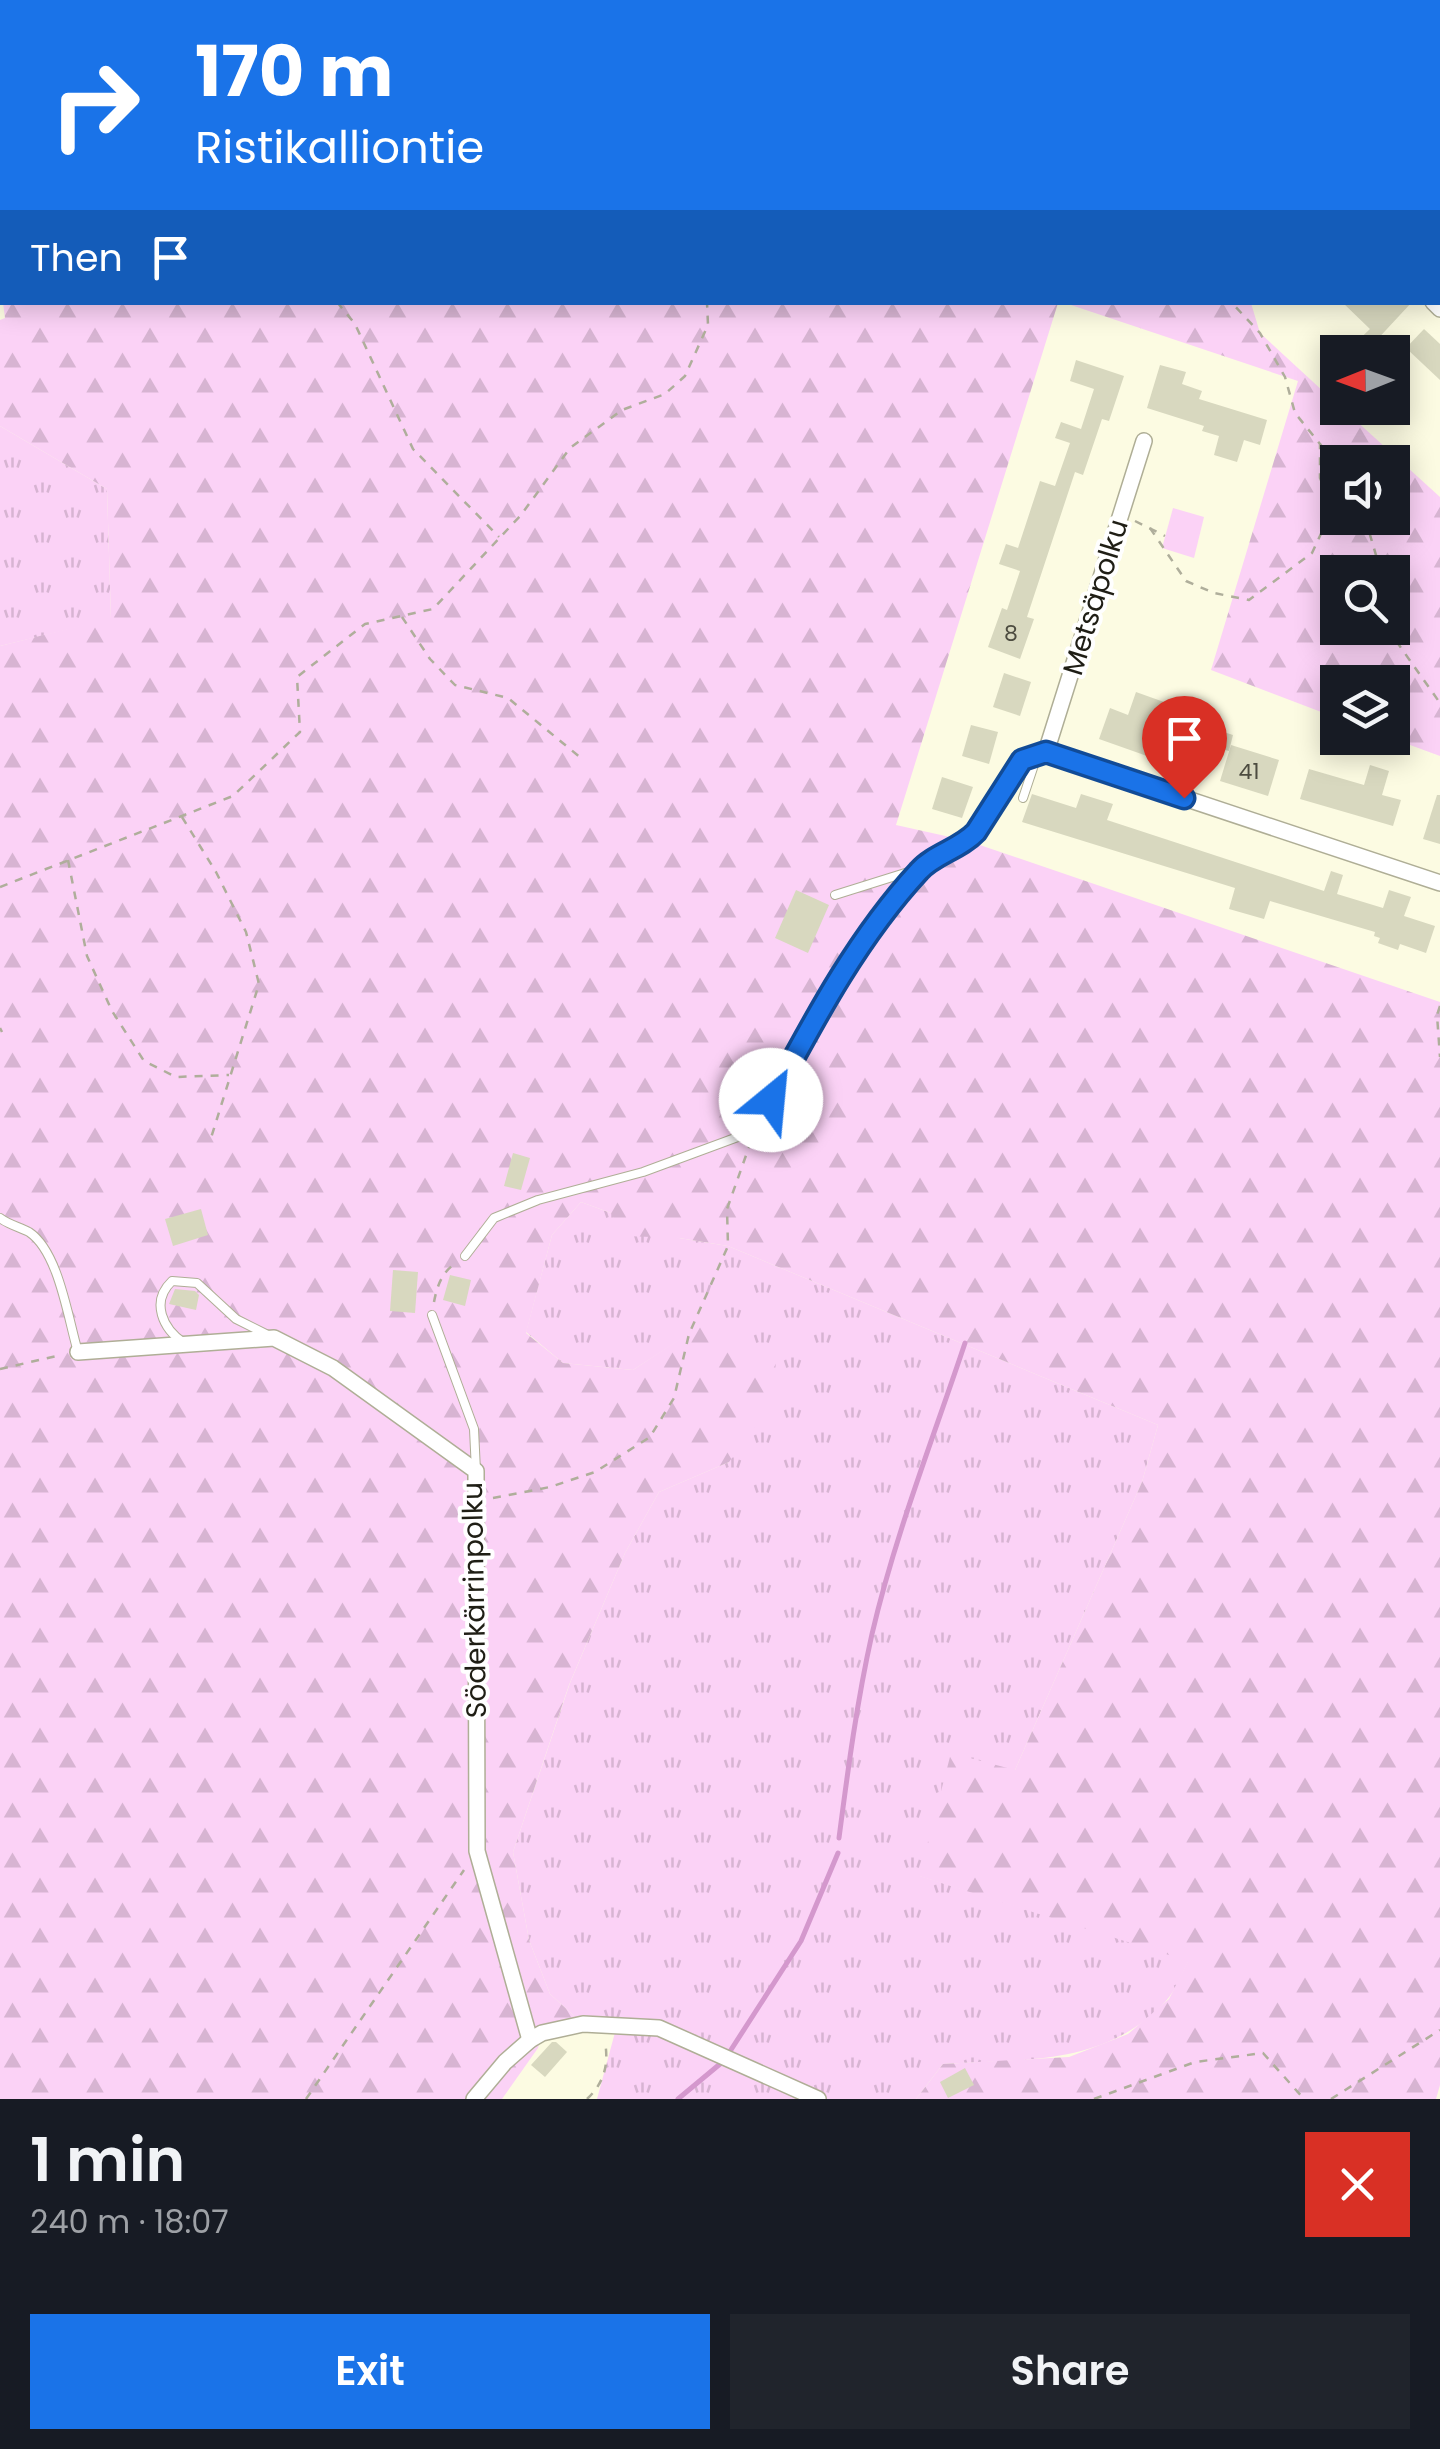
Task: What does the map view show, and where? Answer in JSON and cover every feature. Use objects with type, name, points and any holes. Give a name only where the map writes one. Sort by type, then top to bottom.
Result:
[{"type":"street","name":"Metsäpolku","points":[[1042,754],[1144,442]]},
{"type":"street","points":[[1042,754],[1440,883]]},
{"type":"street","points":[[78,1352],[274,1338]]},
{"type":"street","name":"Söderkärrinpolku","points":[[274,1338],[334,1368],[476,1471],[477,1851],[530,2040]]},
{"type":"street","points":[[474,2099],[530,2040],[565,2026],[599,2024],[659,2028],[818,2099]]},
{"type":"lane","points":[[1023,798],[1042,754]]},
{"type":"lane","points":[[835,895],[921,868],[968,841],[1022,760],[1042,754]]},
{"type":"lane","points":[[466,1256],[494,1218],[538,1200],[643,1172],[754,1131],[838,977],[921,868]]},
{"type":"lane","points":[[0,1218],[30,1232],[44,1246],[78,1352]]},
{"type":"lane","points":[[186,1344],[169,1333],[161,1316],[165,1288],[172,1282],[197,1283],[236,1319],[274,1338]]},
{"type":"lane","points":[[432,1315],[474,1429],[476,1471]]},
{"type":"path","points":[[340,305],[356,324],[414,448],[500,538]]},
{"type":"path","points":[[0,887],[233,796],[300,732],[297,677],[365,624],[433,609],[522,515],[570,448],[622,410],[664,394],[685,376],[708,325],[707,305]]},
{"type":"path","points":[[1150,528],[1186,581],[1249,600],[1312,552],[1332,508],[1320,478],[1320,444],[1295,413],[1285,377],[1260,333],[1234,305]]},
{"type":"path","points":[[1120,514],[1166,536]]},
{"type":"path","points":[[401,616],[430,659],[455,685],[508,698],[581,758]]},
{"type":"path","points":[[1400,645],[1440,702]]},
{"type":"path","points":[[181,816],[216,872],[246,932],[259,984],[211,1138]]},
{"type":"path","points":[[68,860],[87,956],[112,1011],[144,1061],[176,1077],[230,1074]]},
{"type":"path","points":[[1440,1006],[1440,1057]]},
{"type":"path","points":[[476,1502],[550,1488],[595,1472],[650,1437],[674,1398],[689,1334],[728,1246],[726,1209],[754,1131]]},
{"type":"path","points":[[432,1315],[442,1278],[466,1256]]},
{"type":"path","points":[[0,1369],[78,1352]]},
{"type":"path","points":[[306,2099],[477,1851]]},
{"type":"path","points":[[587,2099],[604,2074],[608,2059],[599,2024]]},
{"type":"path","points":[[1330,2099],[1440,2030]]},
{"type":"path","points":[[1094,2099],[1195,2062],[1263,2053],[1304,2099]]},
{"type":"green space","points":[[3,305],[1057,305],[896,825],[968,841],[1440,1002],[1440,2085],[1436,2099],[916,2099],[943,2064],[1069,2057],[1128,2034],[1169,1999],[1188,1961],[919,1876],[951,1753],[1015,1770],[1142,1482],[1158,1425],[728,1246],[679,1238],[625,1236],[611,1213],[581,1202],[552,1235],[526,1333],[563,1363],[633,1370],[701,1325],[776,1360],[773,1402],[729,1462],[659,1492],[625,1553],[569,1685],[513,1852],[529,1940],[550,1994],[583,2024],[542,2033],[538,2048],[502,2099],[0,2099],[0,646],[111,618],[107,489],[0,426],[0,320],[5,318]]},
{"type":"green space","points":[[1071,305],[1252,305],[1260,333],[1320,388],[1320,425],[1361,425],[1383,445],[1320,445],[1320,535],[1410,535],[1410,470],[1440,497],[1440,756],[1410,745],[1410,665],[1320,665],[1320,712],[1211,670],[1298,381]]},
{"type":"green space","points":[[0,426],[107,489],[111,619],[0,646]]},
{"type":"green space","points":[[1173,508],[1204,517],[1194,558],[1162,548]]},
{"type":"green space","points":[[581,1202],[679,1238],[728,1246],[1158,1425],[1142,1482],[1015,1770],[920,1876],[1189,1960],[1170,1997],[1143,2022],[1117,2038],[1063,2055],[943,2064],[916,2099],[597,2099],[617,2025],[583,2024],[550,1994],[529,1940],[513,1852],[570,1683],[625,1553],[659,1492],[729,1462],[701,1326],[633,1370],[563,1363],[526,1332],[552,1235]]},
{"type":"building","points":[[1345,305],[1409,305],[1381,335],[1364,335],[1370,329]]},
{"type":"building","points":[[1424,329],[1440,344],[1440,380],[1410,352],[1410,344]]},
{"type":"building","points":[[1076,360],[1124,376],[1109,421],[1102,419],[1083,475],[1075,472],[1027,617],[1034,619],[1020,659],[988,647],[1002,608],[1007,610],[1020,571],[999,564],[1006,544],[1018,548],[1040,481],[1055,486],[1070,443],[1055,438],[1061,422],[1081,429],[1094,389],[1070,381]]},
{"type":"building","points":[[1160,365],[1186,372],[1182,384],[1202,391],[1199,399],[1267,420],[1260,445],[1244,440],[1237,462],[1214,455],[1219,436],[1202,431],[1204,426],[1147,408]]},
{"type":"building","points":[[1004,673],[1031,682],[1020,716],[993,707]]},
{"type":"building","points":[[1136,692],[1164,702],[1156,723],[1176,730],[1164,762],[1099,739],[1110,708],[1128,715]]},
{"type":"building","points":[[971,725],[998,732],[989,764],[962,756]]},
{"type":"building","points":[[1205,726],[1233,735],[1229,751],[1200,744]]},
{"type":"building","points":[[1231,745],[1279,760],[1268,796],[1220,781]]},
{"type":"building","points":[[1370,765],[1389,771],[1382,795],[1401,800],[1393,826],[1300,799],[1309,769],[1364,785]]},
{"type":"building","points":[[942,777],[973,787],[962,818],[932,809]]},
{"type":"building","points":[[1032,794],[1076,808],[1081,794],[1113,804],[1107,820],[1324,891],[1331,871],[1343,875],[1337,894],[1383,908],[1389,890],[1411,897],[1404,916],[1435,926],[1426,953],[1400,944],[1398,950],[1378,943],[1380,938],[1374,936],[1375,932],[1270,901],[1264,919],[1229,909],[1235,888],[1022,822]]},
{"type":"building","points":[[1440,795],[1440,844],[1423,839]]},
{"type":"building","points":[[796,890],[829,905],[808,953],[775,938]]},
{"type":"building","points":[[513,1153],[530,1158],[521,1190],[504,1186]]},
{"type":"building","points":[[201,1209],[208,1235],[173,1246],[165,1219]]},
{"type":"building","points":[[393,1270],[418,1272],[415,1313],[390,1311]]},
{"type":"building","points":[[450,1275],[471,1280],[465,1306],[443,1300]]},
{"type":"building","points":[[175,1289],[199,1295],[196,1310],[169,1304]]},
{"type":"building","points":[[552,2042],[567,2052],[545,2077],[531,2065]]},
{"type":"building","points":[[965,2068],[974,2085],[948,2098],[940,2082]]},
{"type":"waterway","points":[[839,1838],[862,1684],[881,1597],[965,1343]]},
{"type":"waterway","points":[[727,2056],[801,1941],[838,1853]]},
{"type":"waterway","points":[[678,2099],[720,2064]]},
{"type":"route","points":[[771,1100],[838,977],[921,868],[968,841],[976,832],[1022,760],[1046,752],[1184,798]]}]
